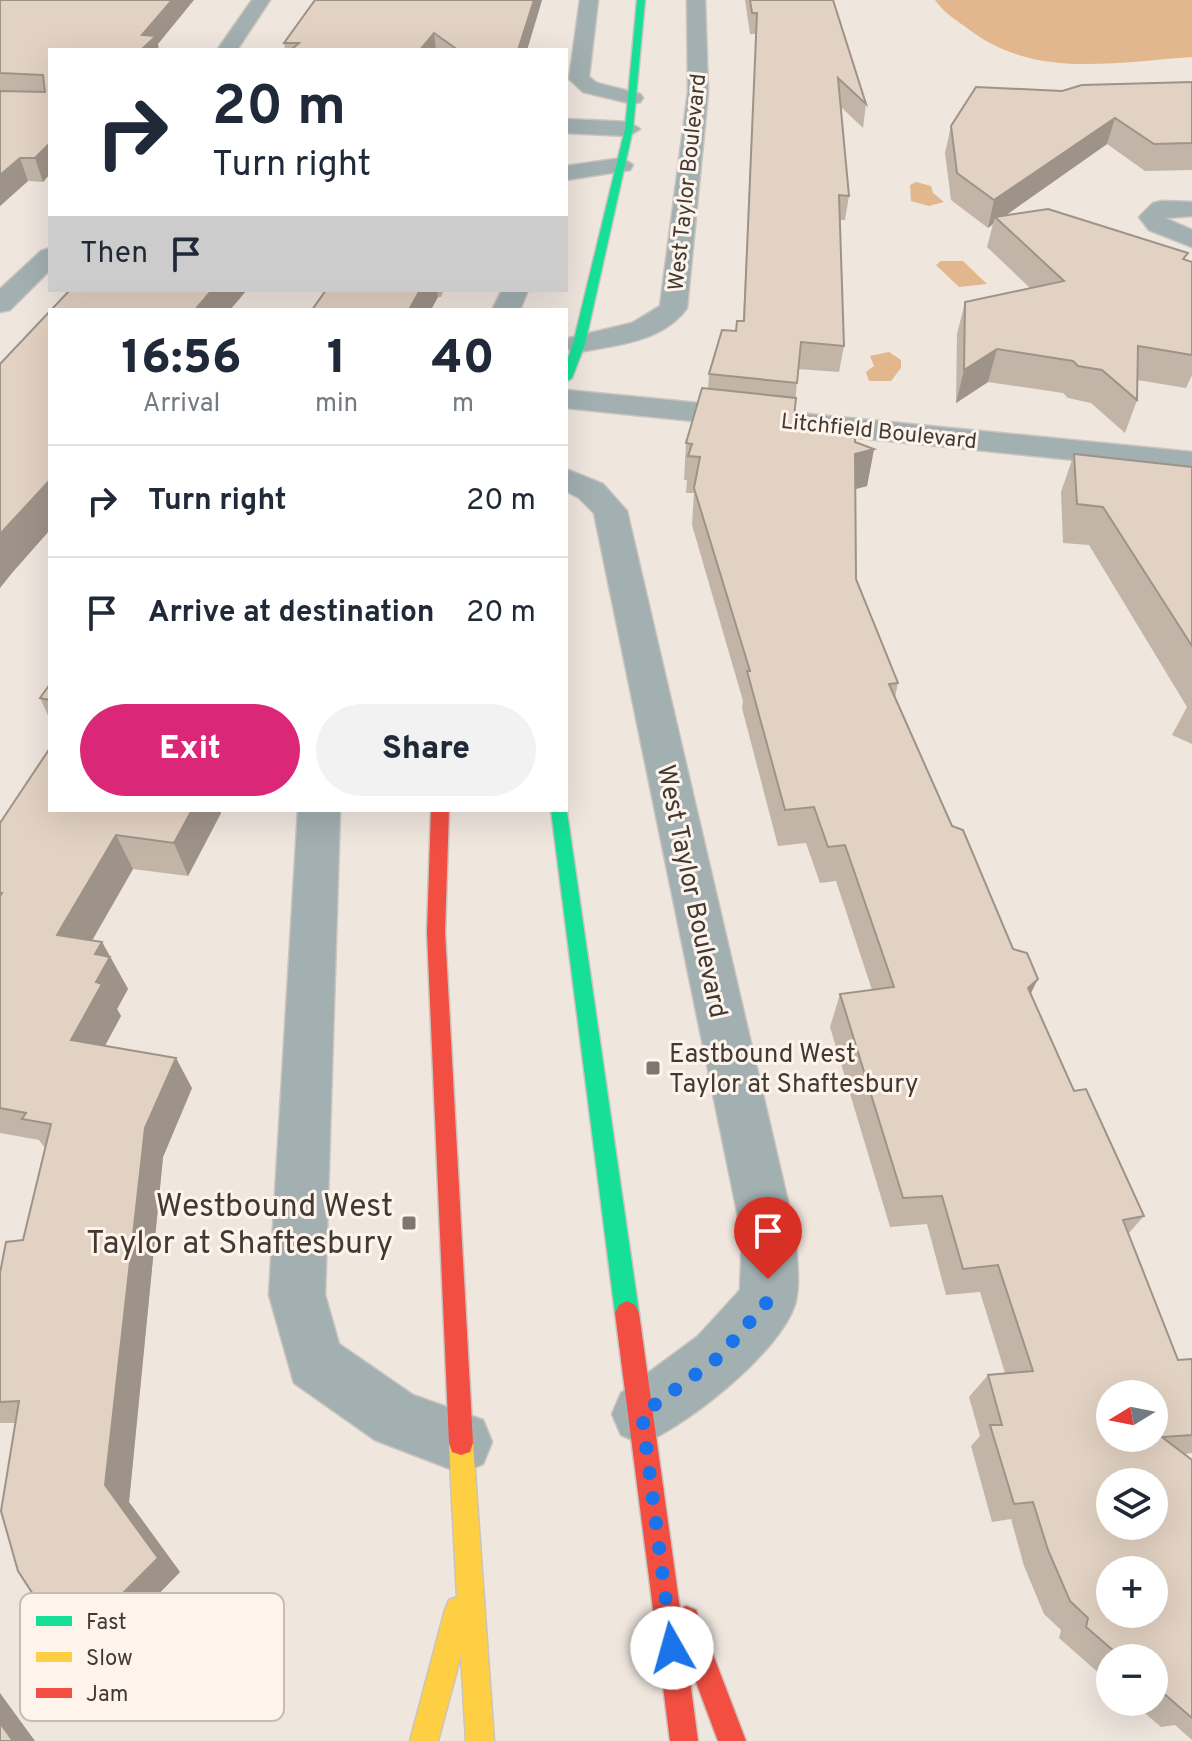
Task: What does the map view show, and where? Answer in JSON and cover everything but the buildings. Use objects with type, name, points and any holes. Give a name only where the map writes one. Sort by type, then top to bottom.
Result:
[{"type":"street","points":[[228,48],[261,0]]},
{"type":"street","points":[[589,0],[579,79],[590,88],[633,98]]},
{"type":"street","points":[[568,373],[579,344],[622,165],[633,98],[641,0]]},
{"type":"street","name":"West Taylor Boulevard","points":[[579,344],[649,327],[662,321],[673,308],[698,92],[696,0]]},
{"type":"street","points":[[568,126],[629,129]]},
{"type":"street","points":[[568,173],[622,165]]},
{"type":"street","points":[[1192,209],[1162,208],[1151,217],[1165,229],[1192,239]]},
{"type":"street","points":[[0,304],[48,258]]},
{"type":"street","name":"Litchfield Boulevard","points":[[568,399],[1192,462]]},
{"type":"street","name":"West Taylor Boulevard","points":[[568,480],[591,491],[610,511],[769,1236],[768,1301],[719,1357],[642,1414]]},
{"type":"street","points":[[319,812],[297,1295],[315,1362],[396,1419],[461,1442]]},
{"type":"street","points":[[440,812],[436,932],[468,1577],[480,1741]]},
{"type":"street","points":[[560,812],[684,1741]]},
{"type":"street","points":[[660,1554],[732,1741]]},
{"type":"street","points":[[424,1741],[468,1577]]},
{"type":"shaded area","points":[[935,0],[1192,0],[1192,57],[1075,64],[1019,55],[992,44],[967,28]]},
{"type":"shaded area","points":[[916,182],[931,186],[933,193],[944,202],[929,206],[911,201],[910,185]]},
{"type":"shaded area","points":[[941,261],[963,261],[987,284],[959,287],[936,265]]},
{"type":"shaded area","points":[[889,352],[901,360],[901,368],[891,381],[869,381],[866,372],[874,366],[870,356]]},
{"type":"traffic: fast","points":[[568,373],[579,344],[629,129],[641,0]]},
{"type":"traffic: fast","points":[[560,812],[627,1313]]},
{"type":"traffic: slow","points":[[461,1443],[480,1741]]},
{"type":"traffic: slow","points":[[424,1741],[459,1610]]},
{"type":"traffic: jam","points":[[440,812],[436,932],[461,1443]]},
{"type":"traffic: jam","points":[[627,1313],[684,1741]]},
{"type":"traffic: jam","points":[[686,1620],[732,1741]]},
{"type":"place","name":"Eastbound West Taylor at Shaftesbury","points":[[653,1068]]},
{"type":"place","name":"Westbound West Taylor at Shaftesbury","points":[[409,1223]]},
{"type":"route","points":[[672,1648],[642,1414],[719,1357],[768,1301],[768,1279]]}]
